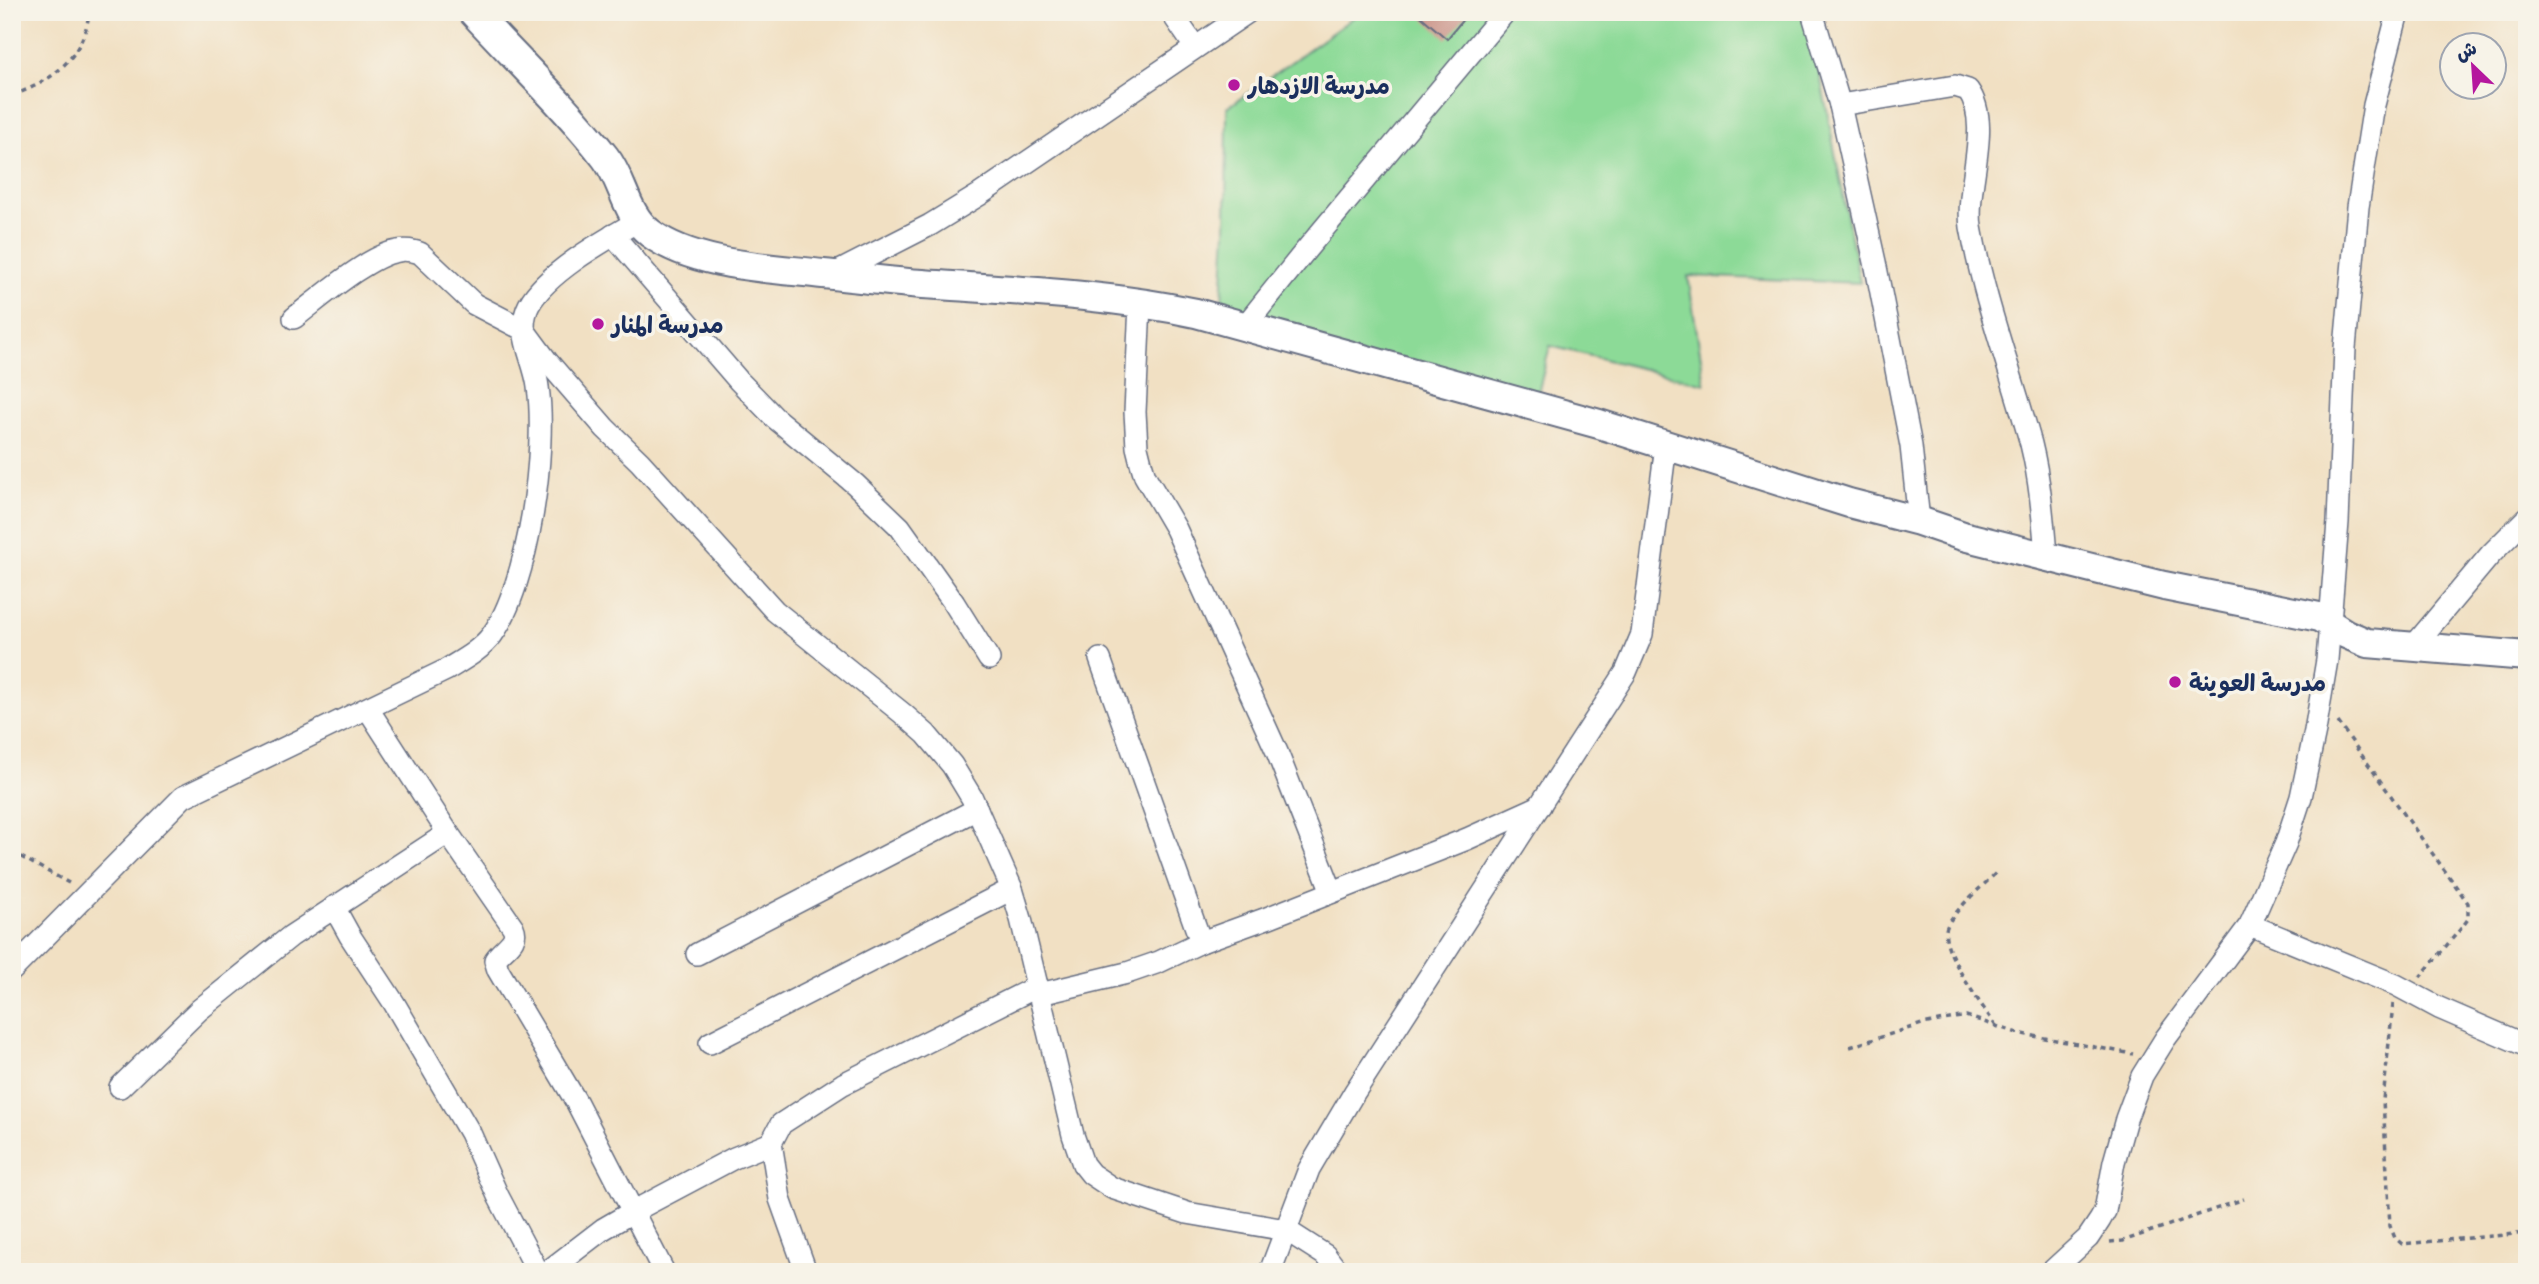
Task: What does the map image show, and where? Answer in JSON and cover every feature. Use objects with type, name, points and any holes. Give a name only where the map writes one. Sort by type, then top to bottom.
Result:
[{"type":"street","points":[[473,12],[607,160],[638,220],[658,239],[691,253],[761,267],[1075,295],[1175,309],[1409,370],[1963,536],[2164,586],[2298,611],[2330,622],[2357,640],[2527,656]]},
{"type":"street","points":[[1171,12],[1195,47]]},
{"type":"street","points":[[832,275],[893,245],[979,195],[1248,12]]},
{"type":"street","points":[[1245,326],[1505,12]]},
{"type":"street","points":[[1812,12],[1840,105],[1902,395],[1911,446],[1919,521]]},
{"type":"street","points":[[2051,1272],[2088,1238],[2105,1211],[2114,1162],[2126,1119],[2152,1057],[2250,925],[2286,843],[2301,797],[2320,698],[2330,622],[2338,522],[2345,348],[2358,207],[2374,104],[2398,12]]},
{"type":"street","points":[[1840,105],[1955,86],[1968,90],[1975,101],[1978,123],[1969,207],[1971,226],[1996,328],[2031,445],[2039,485],[2046,555]]},
{"type":"street","points":[[12,970],[183,796],[241,766],[368,709],[474,653],[491,636],[505,613],[526,547],[537,486],[541,442],[538,384],[524,330],[525,316],[538,293],[580,256],[638,220]]},
{"type":"street","points":[[613,235],[739,381],[775,418],[855,484],[900,527],[954,603],[989,659]]},
{"type":"street","points":[[294,318],[379,257],[399,250],[409,250],[420,253],[474,304],[524,330],[605,428],[640,462],[775,611],[926,734],[952,765],[976,809],[1012,889],[1073,1135],[1083,1164],[1091,1174],[1112,1188],[1166,1207],[1286,1230],[1325,1255],[1338,1272]]},
{"type":"street","points":[[1140,304],[1135,412],[1137,447],[1141,463],[1176,529],[1277,752],[1332,892]]},
{"type":"street","points":[[1270,1272],[1310,1169],[1354,1093],[1626,672],[1642,634],[1666,445]]},
{"type":"street","points":[[2413,647],[2491,554],[2527,517]]},
{"type":"street","points":[[1100,659],[1201,942]]},
{"type":"street","points":[[368,709],[513,927],[515,937],[495,960],[498,970],[577,1102],[664,1272]]},
{"type":"street","points":[[804,1266],[780,1199],[771,1143],[777,1130],[788,1118],[843,1084],[1039,990],[1135,971],[1201,942],[1467,839],[1540,807]]},
{"type":"street","points":[[697,954],[976,809]]},
{"type":"street","points":[[120,1087],[198,1010],[291,936],[448,833]]},
{"type":"street","points":[[710,1043],[1012,889]]},
{"type":"street","points":[[334,908],[394,1003],[470,1133],[498,1196],[538,1272]]},
{"type":"street","points":[[2250,925],[2402,988],[2439,1008],[2527,1046]]},
{"type":"street","points":[[547,1272],[603,1229],[634,1211],[734,1158],[771,1143]]},
{"type":"path","points":[[12,94],[42,82],[74,56],[87,29],[89,12]]},
{"type":"path","points":[[2320,698],[2468,903],[2468,919],[2463,926],[2402,988],[2385,1068],[2383,1100],[2392,1233],[2402,1244],[2527,1233]]},
{"type":"path","points":[[12,852],[89,893]]},
{"type":"path","points":[[1996,873],[1950,921],[1945,937],[1966,982],[1996,1026]]},
{"type":"path","points":[[1850,1046],[1949,1017],[1966,1016],[2017,1033],[2152,1057]]},
{"type":"path","points":[[2088,1238],[2123,1241],[2244,1199]]},
{"type":"green space","points":[[1361,12],[1808,12],[1860,283],[1688,276],[1705,384],[1550,346],[1536,401],[1221,318],[1226,231],[1227,108]]},
{"type":"building","points":[[1416,12],[1469,12],[1447,39]]},
{"type":"place","name":"مدرسة الازدهار","points":[[1234,85]]},
{"type":"place","name":"مدرسة المنار","points":[[598,324]]},
{"type":"place","name":"مدرسة العوينة","points":[[2175,682]]}]
